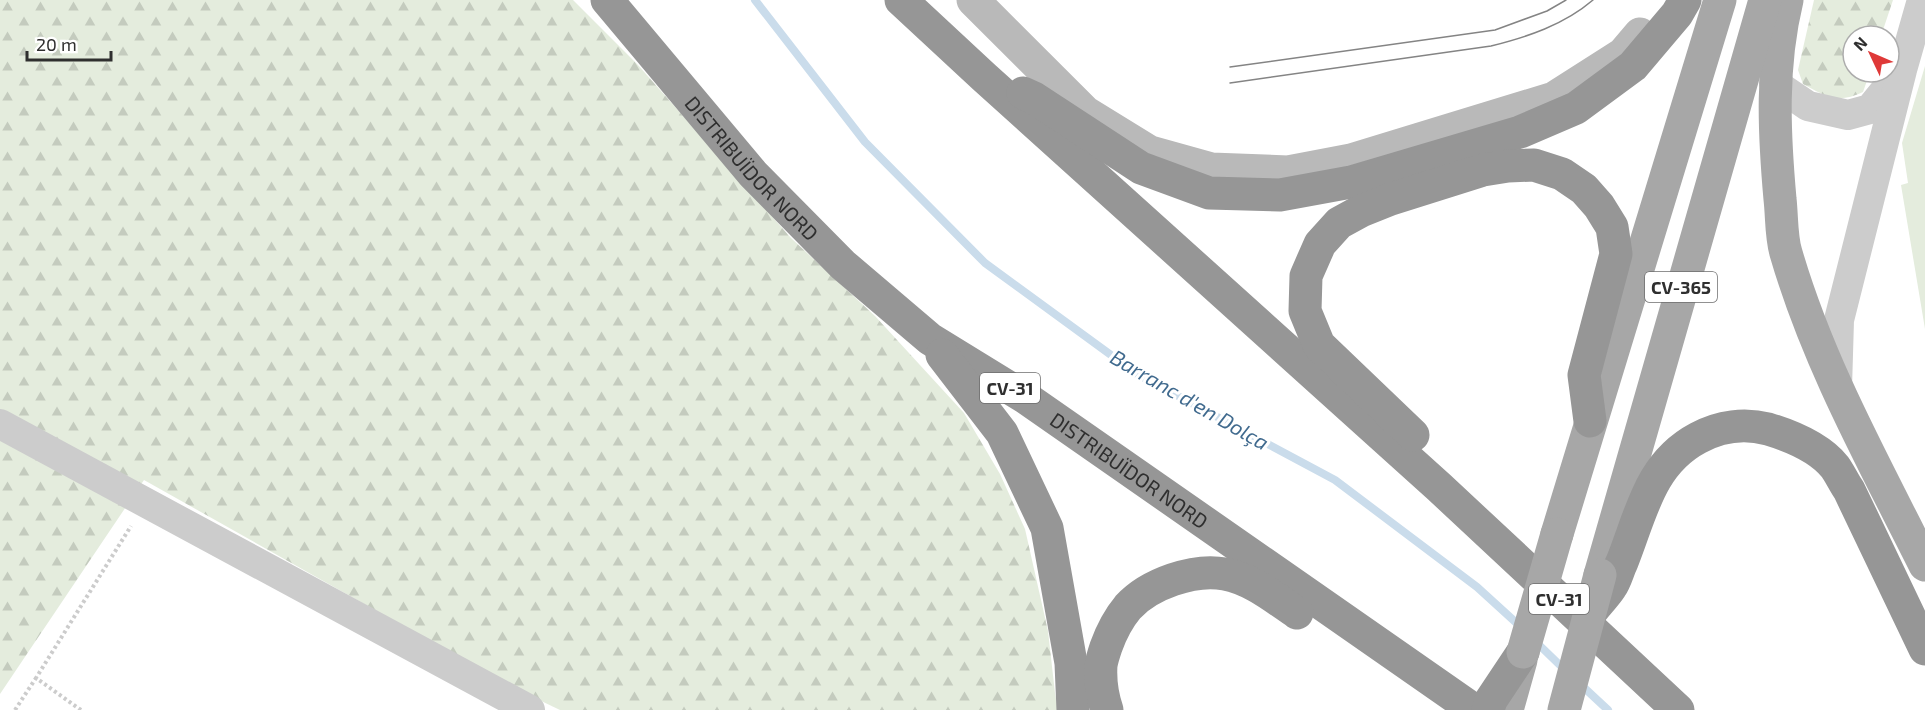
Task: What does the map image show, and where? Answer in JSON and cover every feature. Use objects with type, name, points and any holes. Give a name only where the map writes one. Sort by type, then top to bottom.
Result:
[{"type":"highway","name":"DISTRIBUÏDOR NORD","points":[[607,0],[753,174],[843,265],[930,339],[1026,398],[1478,710]]},
{"type":"highway","name":"CV-31","points":[[901,0],[1439,487],[1678,710]]},
{"type":"highway","points":[[984,77],[1034,98],[1141,168],[1209,193],[1280,195],[1351,182],[1520,132],[1576,108],[1634,66],[1677,14],[1685,0]]},
{"type":"highway","points":[[1439,487],[1413,434],[1319,345],[1305,311],[1306,276],[1320,244],[1339,223],[1361,211],[1391,199],[1483,170],[1508,166],[1534,165],[1562,174],[1584,189],[1599,206],[1612,227],[1616,254],[1584,375],[1590,421]]},
{"type":"highway","points":[[930,339],[1002,432],[1047,528],[1071,663],[1073,710]]},
{"type":"highway","points":[[1606,581],[1654,479],[1670,459],[1688,443],[1706,433],[1726,427],[1755,426],[1788,435],[1813,449],[1834,466],[1849,490],[1925,649]]},
{"type":"highway","points":[[1107,710],[1102,693],[1101,663],[1112,632],[1129,606],[1154,588],[1178,578],[1204,572],[1225,574],[1247,581],[1426,701],[1478,710],[1491,700],[1523,652]]},
{"type":"main road","name":"CV-365","points":[[1507,710],[1590,421],[1720,0]]},
{"type":"main road","name":"CV-365","points":[[1564,710],[1591,612],[1606,581],[1765,0]]},
{"type":"main road","points":[[1787,0],[1780,27],[1774,83],[1774,134],[1785,251],[1826,367],[1925,565]]},
{"type":"street","points":[[973,0],[1085,112],[1150,152],[1211,169],[1288,172],[1351,160],[1554,98],[1623,54],[1667,0]]},
{"type":"street","points":[[1837,388],[1839,320],[1922,0]]},
{"type":"street","points":[[1774,83],[1808,106],[1848,115],[1870,109],[1902,70]]},
{"type":"street","points":[[0,424],[530,710]]},
{"type":"path","points":[[15,710],[146,502]]},
{"type":"path","points":[[36,678],[81,710]]},
{"type":"green space","points":[[0,0],[573,0],[638,65],[791,238],[875,316],[964,413],[1000,474],[1025,529],[1048,631],[1058,710],[560,710],[512,687],[144,480],[0,694]]},
{"type":"green space","points":[[1814,0],[1893,0],[1885,24],[1841,24],[1841,84],[1866,84],[1863,92],[1846,98],[1833,97],[1803,84],[1798,70]]},
{"type":"green space","points":[[1925,66],[1925,329],[1901,185],[1908,183],[1902,143]]},
{"type":"waterway","name":"Barranc d'en Dolça","points":[[755,0],[865,142],[985,263],[1137,374],[1335,480],[1477,587],[1522,628]]},
{"type":"waterway","name":"Barranc d'en Dolça","points":[[1535,641],[1567,672]]},
{"type":"waterway","name":"Barranc d'en Dolça","points":[[1579,683],[1608,710]]},
{"type":"tram line","points":[[1230,67],[1495,30],[1547,11],[1566,0]]},
{"type":"tram line","points":[[1230,83],[1491,46],[1545,29],[1582,9],[1593,0]]}]
